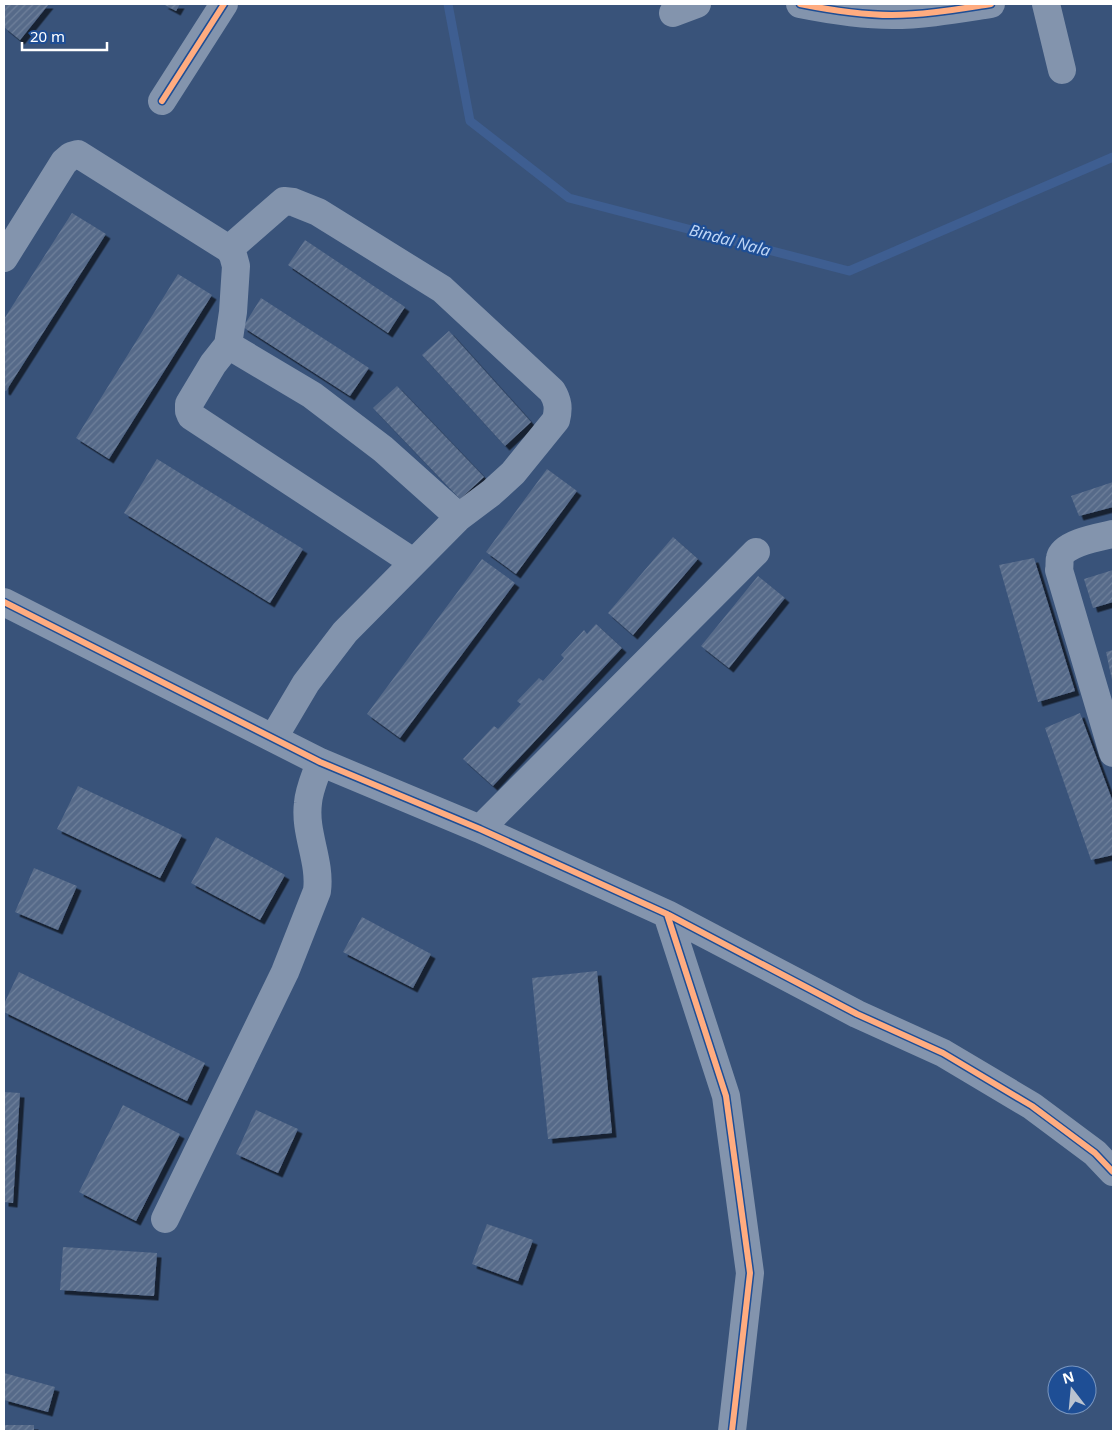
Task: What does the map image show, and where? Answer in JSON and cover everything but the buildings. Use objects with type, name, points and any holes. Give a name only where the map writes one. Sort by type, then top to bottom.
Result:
[{"type":"street","points":[[162,101],[224,4]]},
{"type":"street","points":[[800,4],[852,13],[892,15],[927,8],[991,4]]},
{"type":"street","points":[[1046,4],[1062,70]]},
{"type":"street","points":[[4,258],[64,162],[71,156],[78,154],[228,249],[233,255],[236,266],[233,312],[228,345],[213,364],[189,404],[191,416],[413,562]]},
{"type":"street","points":[[228,249],[284,201],[293,202],[318,212],[442,290],[552,391],[559,409],[556,420],[513,473],[491,493],[459,516],[345,632],[306,683],[274,737]]},
{"type":"street","points":[[228,345],[312,396],[383,449],[459,516]]},
{"type":"street","points":[[1113,534],[1075,544],[1064,550],[1060,557],[1060,570],[1113,753]]},
{"type":"street","points":[[480,829],[756,552]]},
{"type":"street","points":[[4,602],[274,737],[320,762],[480,829],[667,914],[857,1014],[943,1053],[1032,1106],[1095,1153],[1113,1172]]},
{"type":"street","points":[[165,1219],[285,972],[317,891],[319,878],[311,843],[308,802],[320,762]]},
{"type":"street","points":[[667,914],[726,1096],[750,1273],[732,1431]]},
{"type":"waterway","name":"Bindal Nala","points":[[448,4],[470,121],[569,198],[849,271],[1113,157]]},
{"type":"cycle path","points":[[162,101],[224,4]]},
{"type":"cycle path","points":[[800,4],[846,12],[892,15],[929,13],[991,4]]},
{"type":"cycle path","points":[[4,602],[320,762],[480,829],[667,914],[857,1014],[943,1053],[1032,1106],[1095,1153],[1113,1172]]},
{"type":"cycle path","points":[[667,914],[726,1096],[750,1273],[732,1431]]}]
